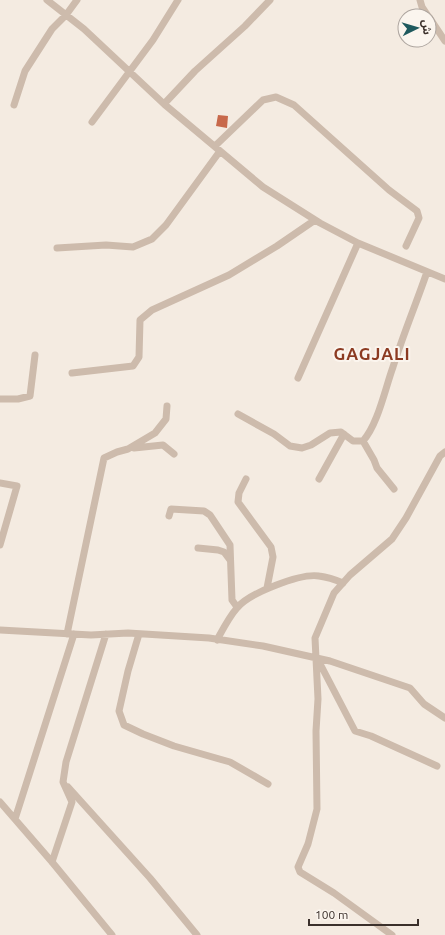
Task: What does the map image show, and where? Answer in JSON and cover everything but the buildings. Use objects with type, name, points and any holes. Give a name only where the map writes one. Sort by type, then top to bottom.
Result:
[{"type":"street","points":[[47,0],[84,29],[164,104],[263,187],[315,220],[358,243],[445,278]]},
{"type":"street","points":[[14,105],[26,71],[52,29],[66,15],[76,0]]},
{"type":"street","points":[[92,122],[153,40],[178,0]]},
{"type":"street","points":[[164,104],[195,71],[270,0]]},
{"type":"street","points":[[437,28],[445,41]]},
{"type":"street","points":[[57,248],[106,245],[133,247],[152,239],[166,225],[218,148],[262,100],[276,97],[294,105],[389,190],[417,212],[419,218],[406,246]]},
{"type":"street","points":[[72,373],[132,366],[139,357],[140,320],[152,310],[230,275],[315,220]]},
{"type":"street","points":[[298,378],[358,243]]},
{"type":"street","points":[[363,441],[368,435],[375,419],[427,272]]},
{"type":"street","points":[[0,399],[18,399],[30,396],[35,355]]},
{"type":"street","points":[[128,449],[155,433],[166,419],[167,406]]},
{"type":"street","points":[[238,414],[274,434],[290,446],[302,448],[311,445],[330,433],[341,432],[353,441],[363,441]]},
{"type":"street","points":[[319,478],[344,434]]},
{"type":"street","points":[[363,441],[377,468],[394,489]]},
{"type":"street","points":[[15,818],[71,634],[104,458],[128,449],[151,445],[163,445],[174,454]]},
{"type":"street","points":[[392,935],[334,893],[300,872],[298,867],[308,844],[317,809],[316,731],[318,699],[315,638],[334,593],[392,538],[406,518],[440,456],[445,452]]},
{"type":"street","points":[[246,479],[239,493],[238,502],[248,517],[262,533],[272,552],[273,557],[267,588]]},
{"type":"street","points":[[0,483],[17,486],[0,545]]},
{"type":"street","points":[[169,516],[171,509],[204,511],[210,515],[230,545],[232,600],[237,607]]},
{"type":"street","points":[[198,548],[224,552],[230,560]]},
{"type":"street","points":[[217,640],[237,607],[249,597],[267,588],[297,579],[318,576],[343,583]]},
{"type":"street","points":[[0,630],[71,634],[128,633],[217,640],[263,646],[316,658],[410,688],[424,704],[445,718]]},
{"type":"street","points":[[52,862],[72,802],[63,782],[66,762],[106,634]]},
{"type":"street","points":[[139,634],[128,671],[119,711],[124,725],[174,746],[230,762],[268,784]]},
{"type":"street","points":[[316,658],[355,731],[371,736],[437,766]]},
{"type":"street","points":[[63,782],[150,878],[197,935]]},
{"type":"street","points":[[0,802],[112,935]]},
{"type":"district","name":"GAGJALI","points":[[372,353]]}]
